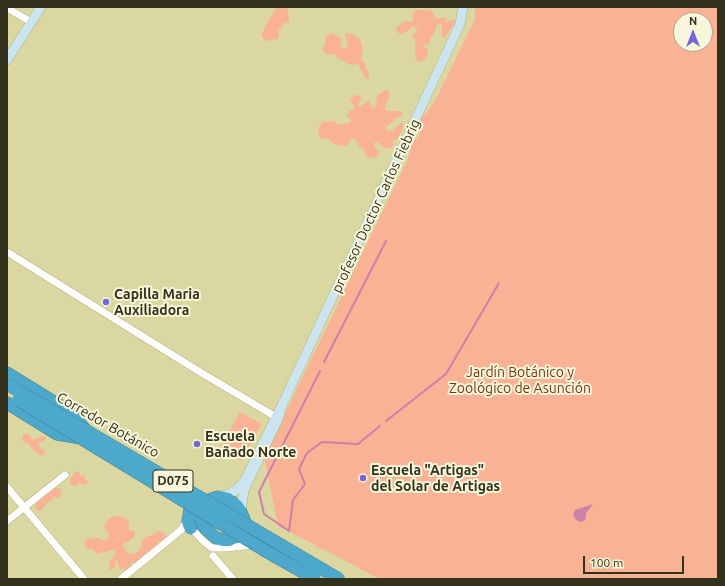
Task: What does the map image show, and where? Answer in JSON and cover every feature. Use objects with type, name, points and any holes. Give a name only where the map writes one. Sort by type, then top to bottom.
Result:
[{"type":"highway","name":"D075","points":[[7,373],[72,414],[95,441],[192,498],[228,499],[237,506],[246,524],[263,541],[329,579]]},
{"type":"highway","name":"Corredor Botánico","points":[[7,384],[339,579]]},
{"type":"highway","name":"Corredor Botánico","points":[[7,393],[264,550],[314,578]]},
{"type":"highway","name":"D075","points":[[7,403],[57,434],[95,441]]},
{"type":"highway","name":"D075","points":[[192,498],[200,517]]},
{"type":"highway","points":[[186,526],[192,498]]},
{"type":"highway","name":"D075","points":[[216,498],[203,505],[200,509],[200,517],[202,525],[216,538],[262,544],[314,578]]},
{"type":"highway","points":[[223,540],[229,540],[240,532],[243,524],[241,514]]},
{"type":"street","points":[[7,60],[41,7]]},
{"type":"street","name":"profesor Doctor Carlos Fiebrig","points":[[216,498],[236,490],[245,480],[283,403],[460,24],[463,7]]},
{"type":"street","points":[[7,8],[31,22]]},
{"type":"street","points":[[7,252],[200,372],[276,417]]},
{"type":"street","name":"profesor Doctor Carlos Fiebrig","points":[[241,514],[242,498],[247,484],[278,419],[283,403]]},
{"type":"street","points":[[7,521],[65,475]]},
{"type":"street","points":[[7,487],[84,579]]},
{"type":"street","points":[[186,526],[212,548],[262,544]]},
{"type":"street","points":[[121,579],[186,526],[207,530]]},
{"type":"street","points":[[213,556],[233,579]]},
{"type":"green space","points":[[275,7],[290,7],[288,10],[289,23],[288,24],[285,22],[282,28],[278,31],[279,36],[277,39],[271,41],[265,40],[262,37],[262,33],[275,11]]},
{"type":"green space","name":"Jardín Botánico y Zoológico de Asunción","points":[[475,7],[718,7],[718,579],[379,579],[278,526],[264,457],[407,161],[413,142],[419,134],[419,120],[437,97],[475,19]]},
{"type":"green space","points":[[416,10],[430,10],[436,18],[446,18],[447,23],[455,20],[445,38],[442,37],[442,25],[437,25],[428,45],[425,44],[424,46],[428,50],[428,54],[423,61],[420,62],[417,61],[415,56],[416,41],[412,35],[416,32],[417,27],[412,26],[409,30],[401,34],[395,29],[402,22],[412,21],[412,13]]},
{"type":"green space","points":[[332,33],[342,40],[340,46],[343,49],[348,45],[345,34],[352,33],[360,39],[363,49],[361,60],[365,63],[369,74],[368,79],[364,77],[359,65],[348,64],[337,58],[336,55],[327,55],[322,50],[325,44],[326,36]]},
{"type":"green space","points":[[386,90],[389,92],[389,98],[385,110],[400,111],[403,113],[402,116],[394,119],[392,123],[385,128],[390,132],[400,123],[403,125],[398,138],[393,141],[393,146],[390,148],[384,148],[379,143],[375,142],[374,145],[379,152],[379,155],[369,158],[365,155],[364,150],[356,142],[358,141],[352,138],[345,146],[336,145],[328,139],[319,138],[318,132],[320,125],[323,122],[334,121],[342,125],[345,123],[350,123],[351,120],[347,117],[347,115],[354,107],[350,101],[353,95],[361,96],[361,100],[358,104],[360,107],[369,100],[372,108],[374,108],[376,106],[377,95]]},
{"type":"green space","points":[[240,412],[262,424],[241,461],[219,449]]},
{"type":"green space","points":[[23,434],[28,434],[34,440],[42,436],[46,437],[46,439],[38,444],[40,448],[44,450],[45,454],[40,455],[31,448],[30,444],[25,443],[22,439]]},
{"type":"green space","points":[[79,471],[80,475],[85,476],[85,480],[88,481],[88,483],[85,485],[79,483],[76,486],[71,485],[70,479],[74,473]]},
{"type":"green space","points":[[55,488],[59,488],[62,491],[60,497],[54,497],[42,510],[39,511],[36,509],[35,504],[37,500]]},
{"type":"green space","points":[[115,516],[126,518],[129,522],[128,529],[135,532],[135,536],[123,545],[130,555],[138,552],[142,545],[142,540],[147,536],[151,536],[160,531],[168,537],[156,546],[148,562],[140,564],[132,562],[128,569],[120,570],[117,559],[115,561],[115,568],[110,570],[110,561],[115,555],[115,551],[113,550],[97,554],[93,549],[90,550],[85,547],[84,543],[86,539],[108,539],[109,534],[103,526],[110,518]]},
{"type":"shaded area","points":[[593,504],[586,513],[586,518],[584,521],[580,522],[575,519],[573,515],[575,510]]},
{"type":"waterway","points":[[324,362],[386,241]]},
{"type":"waterway","points":[[386,421],[446,374],[499,283]]},
{"type":"waterway","points":[[320,371],[259,492],[264,514],[289,531],[293,500],[305,484],[299,469],[307,453],[322,442],[358,444],[380,426]]},
{"type":"place","name":"Capilla Maria Auxiliadora","points":[[106,302]]},
{"type":"place","name":"Escuela Bañado Norte","points":[[197,444]]},
{"type":"place","name":"Escuela \"Artigas\" del Solar de Artigas","points":[[363,478]]}]
